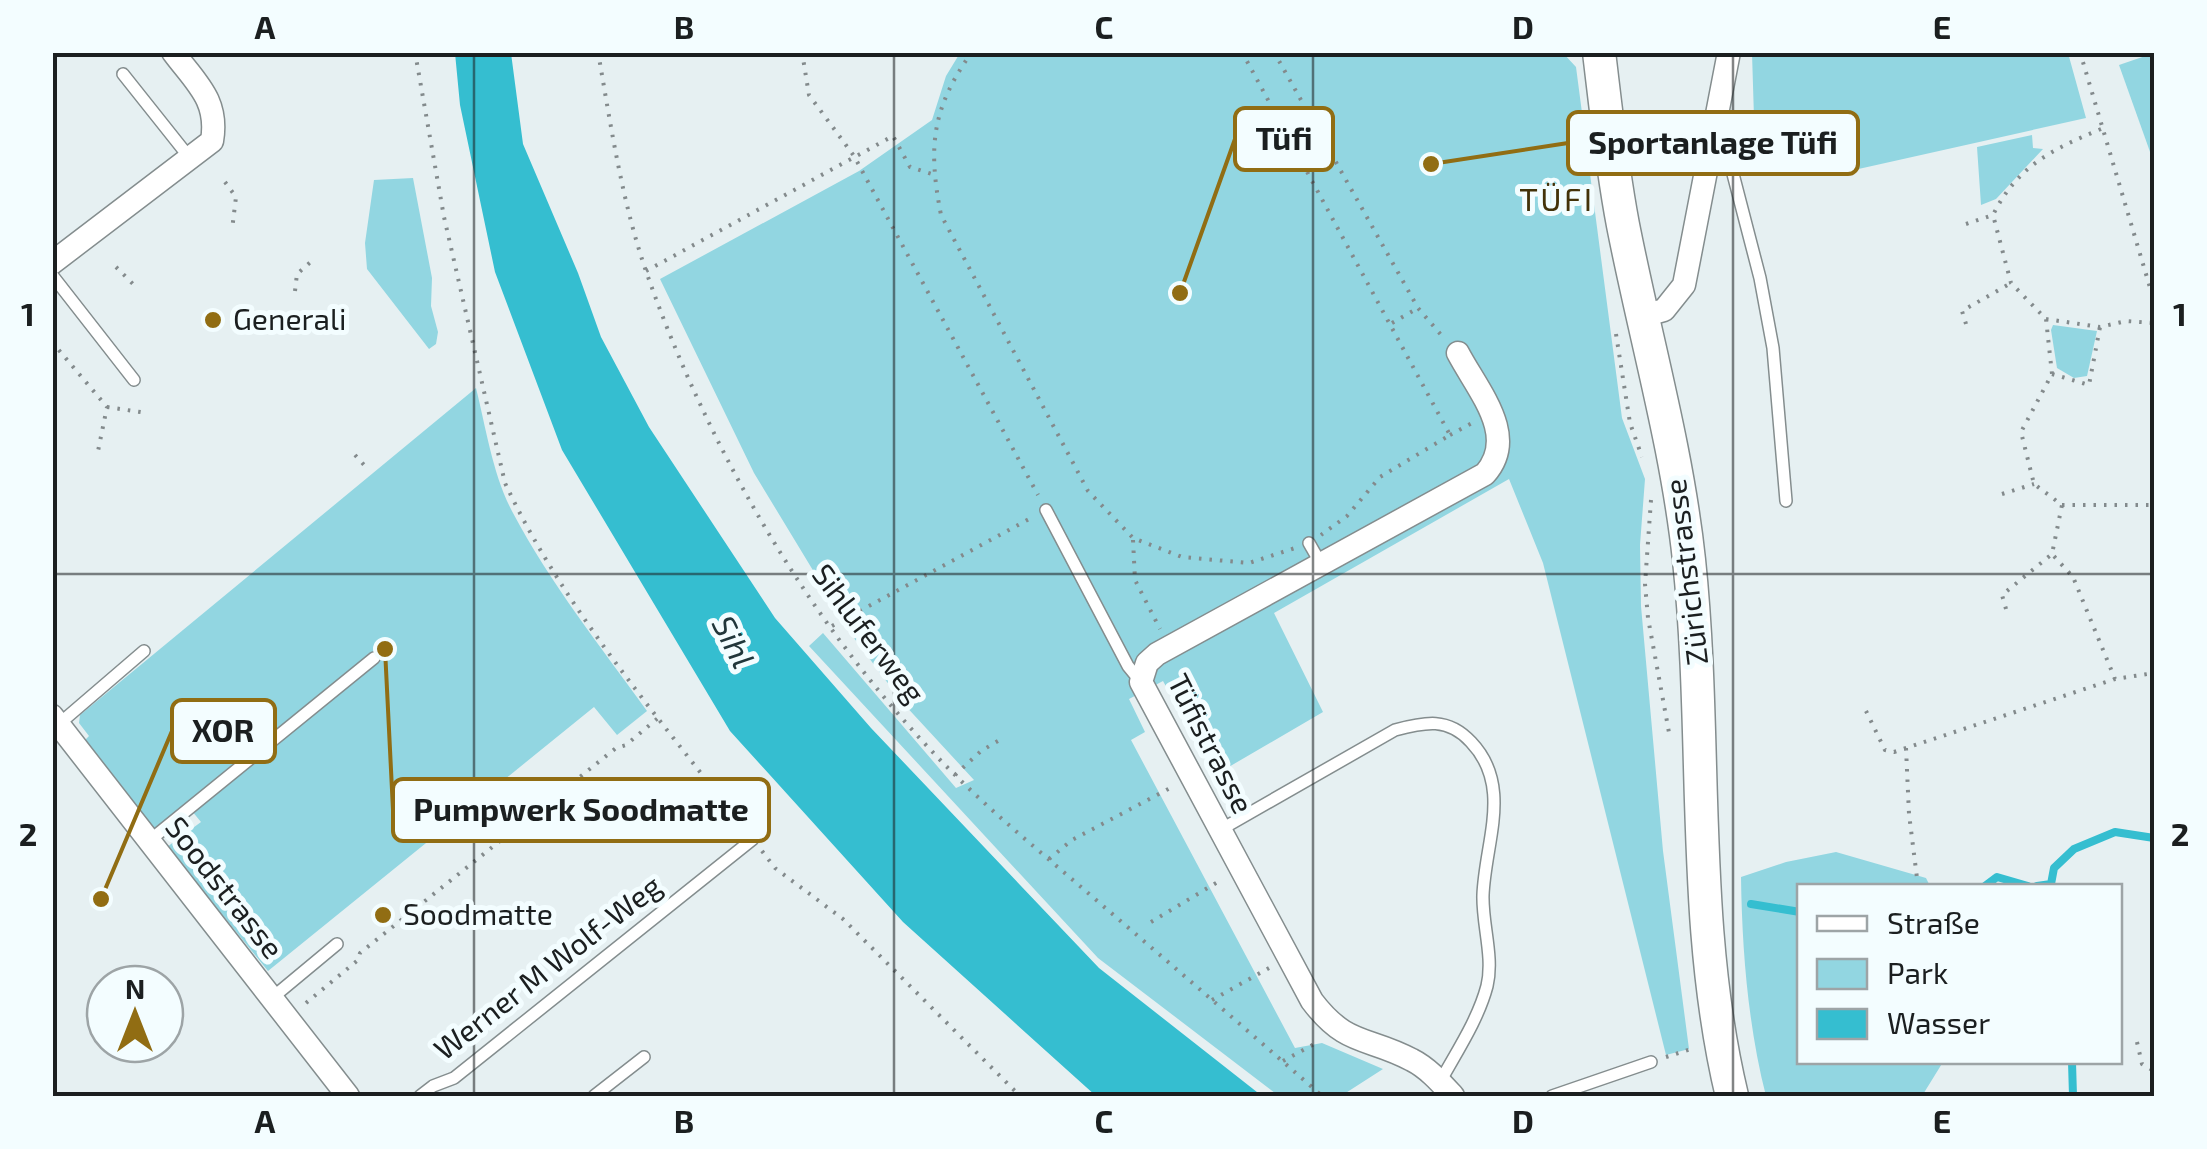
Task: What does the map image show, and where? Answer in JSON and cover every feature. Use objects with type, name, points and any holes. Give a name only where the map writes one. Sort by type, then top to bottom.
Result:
[{"type":"main road","name":"Zürichstrasse","points":[[1599,52],[1628,318],[1680,491],[1689,555],[1700,681],[1707,947],[1718,1038],[1732,1096]]},
{"type":"street","points":[[52,263],[212,141],[216,120],[210,101],[173,52]]},
{"type":"street","points":[[1628,318],[1664,310],[1684,285],[1729,52]]},
{"type":"street","name":"Tüfistrasse","points":[[1446,1089],[1414,1060],[1359,1042],[1329,1024],[1312,1002],[1141,682],[1147,663],[1315,554],[1485,474],[1498,460],[1498,428],[1458,353]]},
{"type":"street","name":"Soodstrasse","points":[[56,720],[348,1096]]},
{"type":"lane","points":[[123,74],[190,157]]},
{"type":"lane","points":[[1715,130],[1726,147],[1760,278],[1773,348],[1786,501]]},
{"type":"lane","points":[[52,275],[134,380]]},
{"type":"lane","points":[[1046,510],[1128,666],[1141,682]]},
{"type":"lane","points":[[56,720],[144,651]]},
{"type":"lane","points":[[149,841],[374,658]]},
{"type":"lane","points":[[1220,830],[1395,730],[1417,724],[1449,724],[1461,730],[1476,747],[1489,766],[1495,790],[1483,890],[1489,977],[1446,1089]]},
{"type":"lane","name":"Werner M Wolf-Weg","points":[[420,1096],[454,1078],[753,839]]},
{"type":"lane","points":[[272,998],[337,944]]},
{"type":"lane","points":[[594,1096],[644,1057]]},
{"type":"lane","points":[[1552,1096],[1651,1062]]},
{"type":"path","points":[[415,52],[444,216],[505,483],[524,524],[658,718],[775,868],[843,919],[1020,1096]]},
{"type":"path","name":"Sihluferweg","points":[[598,52],[619,168],[646,271],[717,439],[776,544],[832,626],[883,694],[955,775],[1322,1096]]},
{"type":"path","points":[[802,52],[809,95],[854,156],[1046,510],[832,626]]},
{"type":"path","points":[[972,52],[950,84],[935,135],[933,174],[941,215],[1088,492],[1133,538],[1182,557],[1249,563],[1315,554],[1380,477],[1450,435],[1242,52]]},
{"type":"path","points":[[1274,52],[1418,308],[1458,353]]},
{"type":"path","points":[[2080,52],[2154,302]]},
{"type":"path","points":[[2101,130],[2040,157],[2003,196],[1993,215],[2011,283],[2046,319],[2100,328],[2126,321],[2154,323]]},
{"type":"path","points":[[646,271],[893,136],[910,166],[933,174]]},
{"type":"path","points":[[225,182],[236,197],[232,230]]},
{"type":"path","points":[[1966,224],[1993,215]]},
{"type":"path","points":[[295,292],[297,274],[314,260]]},
{"type":"path","points":[[116,267],[136,287]]},
{"type":"path","points":[[1966,324],[1962,312],[2011,283]]},
{"type":"path","points":[[1390,324],[1418,308]]},
{"type":"path","points":[[1628,318],[1630,424],[1648,472]]},
{"type":"path","points":[[2046,319],[2052,374],[2021,432],[2034,484],[2062,505],[2154,505]]},
{"type":"path","points":[[2091,393],[2089,385],[2100,328]]},
{"type":"path","points":[[52,342],[107,408],[147,412]]},
{"type":"path","points":[[2052,374],[2089,385]]},
{"type":"path","points":[[97,456],[107,408]]},
{"type":"path","points":[[356,455],[365,466]]},
{"type":"path","points":[[2002,494],[2034,484]]},
{"type":"path","points":[[1652,486],[1645,584],[1672,746]]},
{"type":"path","points":[[2006,609],[2002,594],[2052,554],[2062,505]]},
{"type":"path","points":[[1133,538],[1135,580],[1169,647]]},
{"type":"path","points":[[2052,554],[2073,577],[2115,679]]},
{"type":"path","points":[[1866,711],[1885,750],[1894,752],[2115,679],[2154,673]]},
{"type":"path","points":[[295,1012],[375,941],[658,718]]},
{"type":"path","points":[[955,775],[981,751],[1004,738]]},
{"type":"path","points":[[1906,748],[1908,814],[1918,884]]},
{"type":"path","points":[[1049,859],[1072,840],[1179,783]]},
{"type":"path","points":[[1151,922],[1229,874]]},
{"type":"path","points":[[1212,1000],[1277,963]]},
{"type":"path","points":[[1282,1061],[1325,1036]]},
{"type":"path","points":[[2138,1042],[2142,1064],[2154,1071]]},
{"type":"path","points":[[1651,1062],[1694,1048]]},
{"type":"green space","points":[[960,53],[1563,53],[1576,67],[1622,418],[1645,479],[1641,606],[1663,851],[1689,1049],[1666,1055],[1543,563],[1509,479],[1274,613],[1323,712],[1215,775],[1163,681],[1129,699],[1145,732],[1131,740],[1295,1048],[1322,1043],[1383,1069],[1341,1096],[1279,1096],[1098,958],[809,646],[823,633],[956,788],[974,780],[902,702],[854,638],[754,473],[660,279],[859,171],[932,120],[946,76]]},
{"type":"green space","points":[[1752,53],[2068,53],[2086,118],[1854,170],[1813,133],[1754,118]]},
{"type":"green space","points":[[2154,53],[2154,163],[2119,65]]},
{"type":"green space","points":[[2032,135],[2033,148],[2043,149],[1996,199],[1981,205],[1977,147]]},
{"type":"green space","points":[[413,178],[438,332],[436,344],[429,349],[367,269],[365,243],[374,180]]},
{"type":"green space","points":[[2053,325],[2097,331],[2087,376],[2074,378],[2057,368]]},
{"type":"green space","points":[[476,388],[495,468],[513,513],[560,590],[647,711],[617,735],[594,707],[268,971],[167,847],[201,822],[187,805],[155,830],[84,741],[89,736],[79,723],[80,715]]},
{"type":"green space","points":[[1836,852],[1926,878],[1929,884],[1797,884],[1797,1064],[1942,1064],[1922,1096],[1766,1096],[1747,987],[1741,877],[1786,862]]},
{"type":"water","name":"Sihl","points":[[455,53],[511,53],[523,144],[601,337],[649,427],[775,618],[871,728],[1099,968],[1262,1096],[1096,1096],[903,922],[730,731],[562,450],[495,272],[460,105]]},
{"type":"waterway","points":[[2051,884],[2054,868],[2074,849],[2115,832],[2154,838]]},
{"type":"waterway","points":[[1988,884],[1997,877],[2021,884]]},
{"type":"waterway","points":[[1751,904],[1797,912]]},
{"type":"waterway","points":[[2072,1064],[2073,1096]]},
{"type":"place","name":"Sportanlage Tüfi","points":[[1431,164]]},
{"type":"place","name":"Tüfi","points":[[1180,293]]},
{"type":"place","name":"Generali","points":[[213,320]]},
{"type":"place","name":"Pumpwerk Soodmatte","points":[[385,649]]},
{"type":"place","name":"XOR","points":[[101,899]]},
{"type":"place","name":"Soodmatte","points":[[383,915]]},
{"type":"district","name":"TÜFI","points":[[1557,200]]}]
